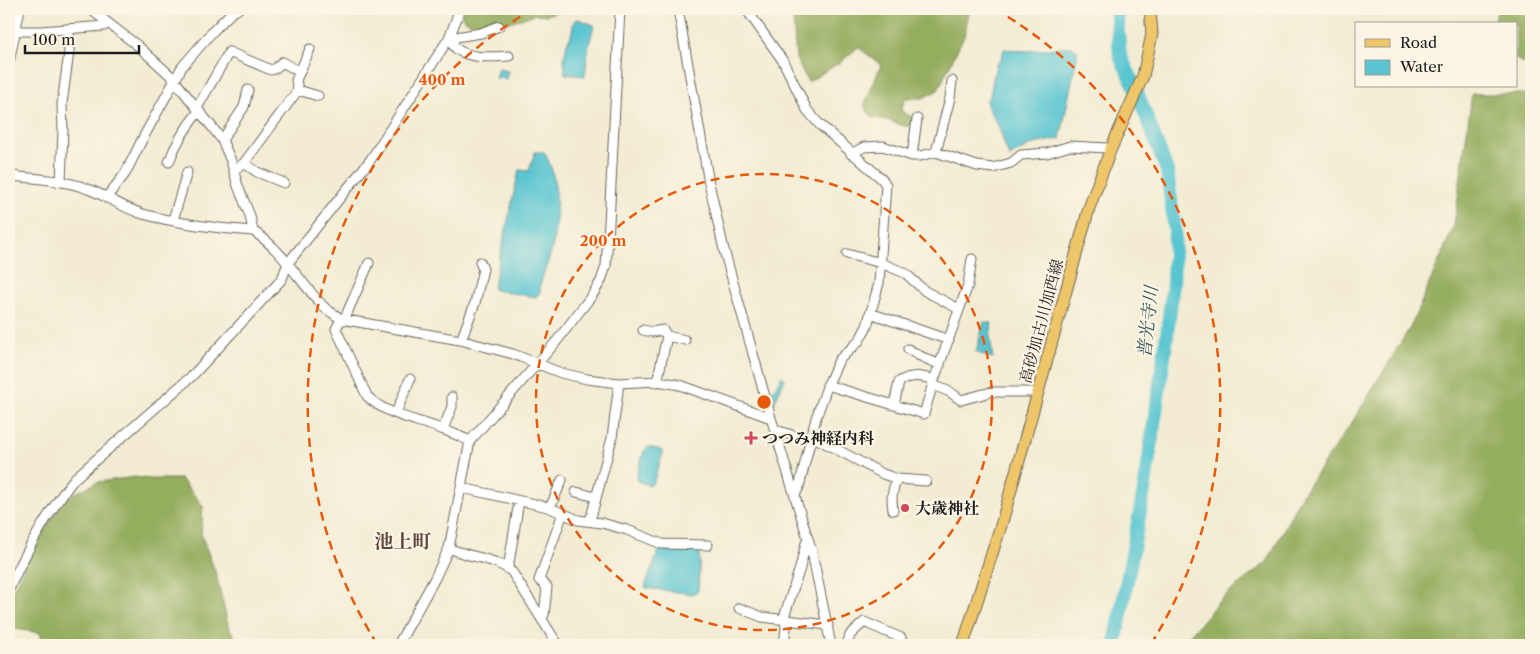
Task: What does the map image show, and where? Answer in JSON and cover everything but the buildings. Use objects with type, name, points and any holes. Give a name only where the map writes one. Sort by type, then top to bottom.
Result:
[{"type":"main road","name":"高砂加古川加西線","points":[[963,645],[1002,522],[1089,208],[1110,151],[1140,82],[1152,34],[1150,9]]},
{"type":"street","points":[[9,62],[20,9]]},
{"type":"street","points":[[90,9],[138,46],[174,80],[222,140],[250,216],[252,231]]},
{"type":"street","points":[[9,589],[59,498],[74,479],[192,376],[282,279],[288,263],[371,159],[451,38],[459,9]]},
{"type":"street","points":[[398,645],[435,578],[449,548],[470,441],[556,342],[601,281],[606,266],[610,223],[620,9]]},
{"type":"street","points":[[678,9],[724,250],[770,418],[809,541],[831,645]]},
{"type":"street","points":[[746,9],[783,61],[807,110],[819,124],[851,154],[882,179],[886,185],[879,283],[867,326],[859,341],[839,360],[827,385],[811,436],[799,488],[795,495]]},
{"type":"street","points":[[106,198],[125,174],[174,80],[200,45],[231,10]]},
{"type":"street","points":[[15,31],[104,26],[107,22]]},
{"type":"street","points":[[451,38],[481,33],[499,26]]},
{"type":"street","points":[[61,182],[62,104],[70,29]]},
{"type":"street","points":[[451,38],[456,49],[471,55],[490,58],[509,56]]},
{"type":"street","points":[[234,170],[244,163],[298,90],[296,80],[310,49]]},
{"type":"street","points":[[169,162],[174,147],[198,110],[229,52],[271,70],[282,62],[300,72]]},
{"type":"street","points":[[936,152],[950,98],[952,81]]},
{"type":"street","points":[[222,140],[244,107],[248,90]]},
{"type":"street","points":[[298,90],[318,96]]},
{"type":"street","points":[[912,156],[917,120]]},
{"type":"street","points":[[851,154],[864,147],[883,146],[912,156],[936,152],[977,166],[993,168],[1011,163],[1021,156],[1047,153],[1070,146],[1106,148],[1110,151]]},
{"type":"street","points":[[244,163],[257,172],[284,183]]},
{"type":"street","points":[[173,220],[187,172]]},
{"type":"street","points":[[9,176],[61,182],[87,188],[130,210],[173,220],[252,231],[261,236],[288,263],[325,308],[342,319],[461,340],[513,354],[562,373],[587,379],[618,383],[657,382],[680,385],[770,418]]},
{"type":"street","points":[[846,254],[880,263],[905,273],[925,291],[959,309]]},
{"type":"street","points":[[827,385],[924,414],[968,285],[972,259]]},
{"type":"street","points":[[461,340],[475,303],[483,269],[480,262]]},
{"type":"street","points":[[369,263],[336,329],[367,396],[379,406],[443,429],[470,441]]},
{"type":"street","points":[[870,313],[949,340]]},
{"type":"street","points":[[643,330],[652,332],[663,330],[667,336],[685,340]]},
{"type":"street","points":[[657,382],[667,336]]},
{"type":"street","points":[[908,349],[940,365]]},
{"type":"street","points":[[894,405],[899,382],[902,379],[918,376],[934,383],[961,400],[991,392],[1038,392]]},
{"type":"street","points":[[396,413],[410,379]]},
{"type":"street","points":[[590,521],[612,438],[618,383]]},
{"type":"street","points":[[443,429],[452,407],[452,397]]},
{"type":"street","points":[[775,432],[779,431],[798,438],[811,436],[883,474],[897,479],[926,481]]},
{"type":"street","points":[[893,510],[892,494],[897,479]]},
{"type":"street","points":[[550,508],[562,480]]},
{"type":"street","points":[[462,488],[550,508],[578,520],[602,523],[627,530],[662,544],[708,545]]},
{"type":"street","points":[[576,492],[596,497]]},
{"type":"street","points":[[508,568],[519,501]]},
{"type":"street","points":[[541,618],[544,615],[547,587],[539,580],[563,513]]},
{"type":"street","points":[[784,645],[787,604],[800,568],[806,543],[809,541]]},
{"type":"street","points":[[449,548],[508,568],[558,645]]},
{"type":"street","points":[[739,608],[762,617],[828,625]]},
{"type":"street","points":[[847,645],[850,635],[864,622],[901,638],[898,645]]},
{"type":"green space","points":[[462,9],[567,9],[546,15],[536,14],[486,29],[471,24],[462,17]]},
{"type":"green space","points":[[804,9],[970,9],[964,36],[938,90],[923,98],[905,98],[901,111],[913,118],[916,124],[908,126],[873,118],[864,106],[881,65],[858,47],[842,61],[808,82],[796,59],[793,18],[803,15]]},
{"type":"green space","points":[[1498,9],[1531,9],[1531,68],[1518,60],[1518,22],[1495,22]]},
{"type":"green space","points":[[1472,94],[1531,94],[1531,645],[1181,645],[1220,600],[1267,562],[1301,496],[1353,421],[1411,326],[1454,226]]},
{"type":"green space","points":[[135,477],[181,479],[203,506],[201,534],[216,574],[228,625],[239,645],[40,645],[41,633],[9,628],[9,602],[16,583],[36,543],[65,498],[98,482]]},
{"type":"water","points":[[578,19],[594,25],[588,49],[585,76],[565,74],[564,58],[567,43],[571,36],[574,21]]},
{"type":"water","points":[[1072,47],[1077,50],[1077,57],[1060,139],[1033,144],[1009,157],[998,125],[986,101],[990,96],[996,64],[1001,60],[1004,49],[1027,51]]},
{"type":"water","points":[[499,68],[508,71],[506,79],[496,78]]},
{"type":"water","points":[[535,152],[544,152],[549,163],[553,176],[556,203],[553,244],[541,282],[540,292],[536,297],[494,290],[493,288],[519,170],[529,171]]},
{"type":"water","points":[[984,322],[992,323],[990,337],[993,359],[976,352]]},
{"type":"water","points":[[782,376],[785,379],[774,403],[771,400],[772,392]]},
{"type":"water","points":[[649,447],[661,450],[663,453],[653,483],[649,485],[637,481],[636,477],[644,451]]},
{"type":"water","points":[[660,548],[698,548],[700,551],[698,591],[692,594],[646,588],[645,586]]},
{"type":"waterway","name":"普光寺川","points":[[1115,645],[1145,485],[1166,343],[1173,284],[1175,231],[1167,171],[1134,84],[1120,56],[1117,9]]},
{"type":"place","name":"つつみ神経内科","points":[[751,438]]},
{"type":"place","name":"大歳神社","points":[[905,508]]},
{"type":"district","name":"池上町","points":[[403,541]]}]
